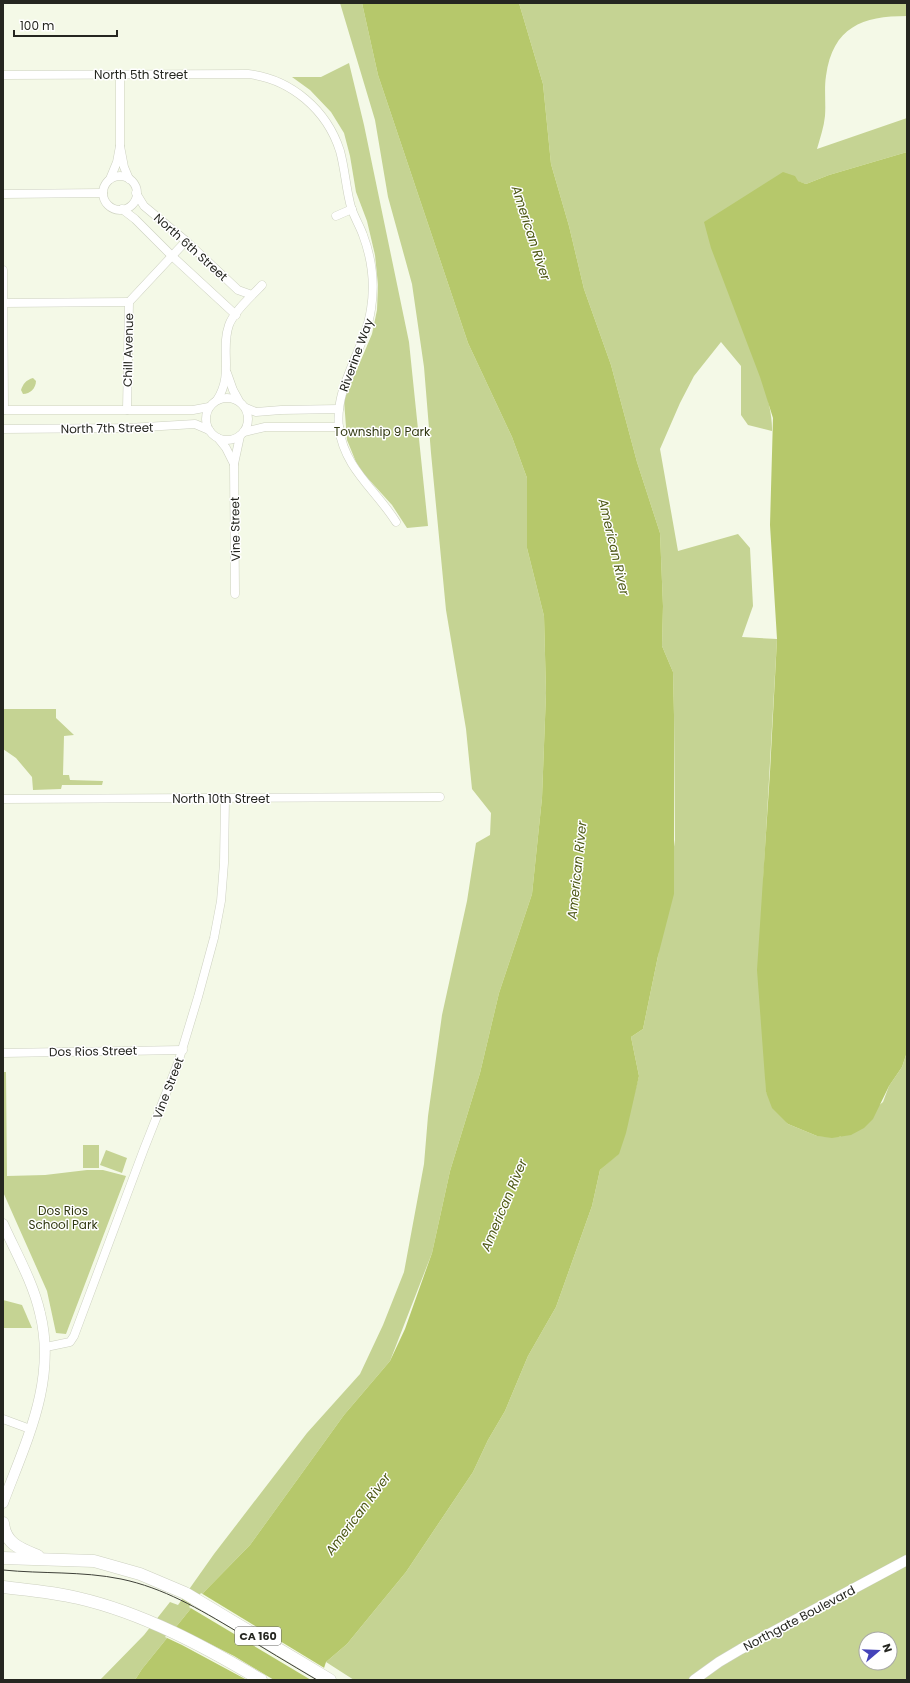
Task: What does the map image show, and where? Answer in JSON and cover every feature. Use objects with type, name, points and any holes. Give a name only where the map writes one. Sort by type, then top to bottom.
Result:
[{"type":"highway","points":[[3,1523],[5,1534],[12,1544],[20,1549],[49,1560]]},
{"type":"highway","points":[[3,1558],[49,1560]]},
{"type":"highway","name":"CA 160","points":[[49,1560],[94,1561],[140,1574],[185,1593],[330,1680]]},
{"type":"highway","name":"CA 160","points":[[3,1588],[52,1593],[79,1598],[144,1620],[216,1654],[261,1680]]},
{"type":"main road","points":[[3,1224],[35,1294],[46,1347],[46,1365],[42,1392],[3,1503]]},
{"type":"main road","name":"Northgate Boulevard","points":[[694,1680],[719,1662],[741,1649],[907,1560]]},
{"type":"street","points":[[120,74],[120,146],[117,162],[103,193],[107,203],[116,209],[126,208],[134,202],[136,193],[133,183],[129,179],[124,167],[120,146]]},
{"type":"street","name":"North 5th Street","points":[[3,75],[248,74],[262,76],[278,82]]},
{"type":"street","name":"Riverine Way","points":[[278,82],[295,91],[308,101],[329,127],[340,152],[352,209],[369,255],[372,273],[372,300],[367,329],[344,385],[340,408],[339,427],[345,452],[353,468],[386,506],[396,522]]},
{"type":"street","points":[[110,179],[120,176],[129,179]]},
{"type":"street","points":[[3,194],[103,193]]},
{"type":"street","name":"North 6th Street","points":[[136,193],[144,206],[186,241],[238,290],[252,295]]},
{"type":"street","name":"North 6th Street","points":[[122,209],[135,218],[172,256],[236,315]]},
{"type":"street","points":[[336,216],[352,209]]},
{"type":"street","name":"Chill Avenue","points":[[127,410],[128,302],[186,241]]},
{"type":"street","points":[[3,270],[3,410]]},
{"type":"street","points":[[262,285],[229,324],[227,339],[227,373],[221,393],[217,400],[209,407],[206,414],[206,422],[209,430],[218,438],[229,440],[242,434],[265,427],[339,427]]},
{"type":"street","points":[[4,303],[128,302]]},
{"type":"street","points":[[227,373],[239,401],[246,408],[256,412],[340,408]]},
{"type":"street","points":[[217,400],[228,397],[239,401]]},
{"type":"street","name":"North 7th Street","points":[[3,410],[193,410],[209,407]]},
{"type":"street","points":[[242,434],[248,420],[246,408]]},
{"type":"street","name":"North 7th Street","points":[[3,429],[128,428],[195,424],[209,430]]},
{"type":"street","name":"Vine Street","points":[[235,594],[234,464],[242,434]]},
{"type":"street","name":"Vine Street","points":[[218,438],[226,448],[234,464]]},
{"type":"street","name":"North 10th Street","points":[[3,799],[440,797]]},
{"type":"street","name":"Vine Street","points":[[46,1347],[70,1342],[74,1336],[183,1050],[219,914],[224,877],[225,798]]},
{"type":"street","name":"Dos Rios Street","points":[[3,1053],[183,1050]]},
{"type":"street","points":[[3,1419],[30,1429]]},
{"type":"green space","points":[[340,3],[362,3],[378,75],[468,343],[512,437],[527,478],[527,548],[544,616],[546,693],[542,798],[532,894],[499,993],[480,1073],[450,1171],[432,1253],[390,1361],[344,1415],[250,1545],[205,1591],[142,1669],[135,1680],[100,1680],[144,1635],[170,1602],[178,1605],[214,1554],[307,1433],[360,1374],[383,1325],[404,1272],[424,1164],[428,1116],[442,1015],[467,901],[476,843],[490,835],[491,813],[472,789],[466,729],[446,610],[424,367],[412,284],[388,197],[375,120]]},
{"type":"green space","points":[[519,3],[907,3],[907,16],[876,18],[863,22],[843,35],[835,46],[826,76],[824,120],[817,149],[907,118],[907,152],[829,175],[806,184],[797,181],[742,326],[766,392],[772,431],[748,425],[741,415],[741,366],[721,342],[694,376],[680,403],[660,449],[678,551],[738,534],[750,548],[753,606],[742,637],[777,639],[763,885],[766,1092],[788,1124],[817,1136],[840,1137],[883,1102],[889,1086],[902,1067],[907,1052],[907,1680],[354,1680],[326,1662],[347,1644],[406,1572],[473,1472],[488,1440],[505,1411],[528,1356],[556,1307],[592,1206],[600,1170],[618,1154],[639,1076],[631,1037],[643,1029],[658,956],[675,840],[673,672],[662,646],[663,606],[660,533],[637,462],[611,365],[584,289],[569,226],[551,164],[543,84]]},
{"type":"green space","name":"Township 9 Park","points":[[349,63],[364,125],[409,342],[428,526],[407,528],[392,505],[363,473],[356,462],[347,440],[344,400],[372,334],[377,310],[378,285],[375,255],[367,221],[356,192],[350,156],[344,133],[331,112],[310,90],[292,77],[321,77]]},
{"type":"green space","points":[[33,378],[36,381],[34,388],[30,392],[23,394],[21,390],[24,384]]},
{"type":"green space","points":[[3,709],[56,709],[56,718],[74,735],[64,736],[63,775],[69,775],[70,780],[103,781],[102,785],[62,785],[61,789],[33,790],[32,777],[16,758],[3,749]]},
{"type":"green space","name":"Dos Rios School Park","points":[[3,1072],[6,1072],[7,1176],[45,1175],[87,1170],[103,1170],[126,1176],[66,1334],[56,1333],[47,1291],[3,1192]]},
{"type":"green space","points":[[83,1145],[99,1145],[99,1168],[83,1168]]},
{"type":"green space","points":[[106,1150],[127,1158],[122,1173],[100,1165]]},
{"type":"green space","points":[[3,1300],[22,1305],[32,1328],[3,1328]]},
{"type":"water","name":"American River","points":[[362,3],[519,3],[543,84],[551,164],[569,226],[584,289],[611,365],[637,462],[660,533],[663,606],[662,646],[673,672],[674,894],[658,956],[643,1029],[631,1037],[639,1076],[626,1133],[619,1154],[600,1170],[592,1206],[556,1307],[528,1356],[505,1411],[488,1440],[473,1472],[406,1572],[347,1644],[326,1662],[320,1680],[135,1680],[142,1669],[205,1591],[250,1545],[344,1415],[390,1361],[405,1329],[432,1253],[450,1171],[480,1073],[499,993],[532,894],[542,798],[546,693],[544,616],[527,548],[527,478],[512,437],[468,343],[378,75]]},
{"type":"water","points":[[907,152],[907,1052],[902,1067],[889,1086],[873,1119],[864,1128],[851,1135],[832,1138],[817,1136],[788,1124],[772,1108],[766,1092],[757,970],[777,639],[770,525],[773,418],[760,377],[711,248],[704,222],[783,172],[795,176],[798,181],[806,184],[829,175]]},
{"type":"pier","points":[[201,1593],[326,1669],[322,1680],[311,1680],[189,1607]]},
{"type":"pier","points":[[174,1626],[234,1656],[274,1680],[247,1680],[165,1637]]},
{"type":"tram line","points":[[3,1570],[106,1576],[152,1588],[181,1600],[208,1615],[317,1680]]}]
